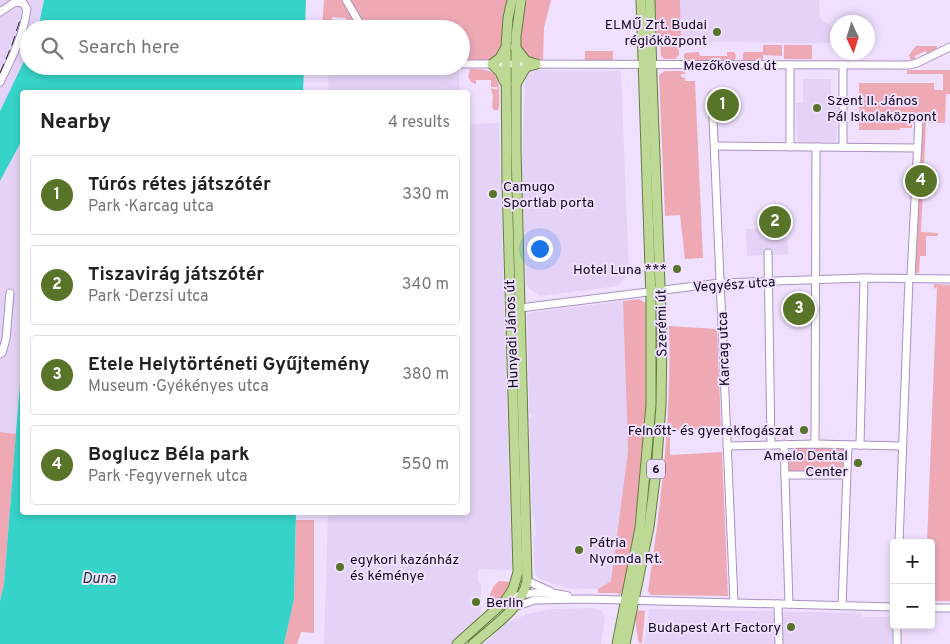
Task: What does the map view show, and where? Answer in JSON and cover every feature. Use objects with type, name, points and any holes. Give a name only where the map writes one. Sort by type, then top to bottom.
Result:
[{"type":"main road","name":"Hunyadi János út","points":[[457,644],[505,601],[513,589],[517,575],[520,472],[518,416],[512,352],[515,308],[511,47],[508,18],[512,0]]},
{"type":"main road","name":"Hunyadi János út","points":[[511,47],[521,0]]},
{"type":"main road","name":"Szerémi út","points":[[617,644],[649,527],[657,462],[662,377],[660,290],[647,65],[640,0]]},
{"type":"main road","name":"Szerémi út","points":[[625,644],[640,528],[649,437],[652,376],[647,65],[650,0]]},
{"type":"main road","points":[[511,47],[526,61],[536,64],[526,67],[511,86],[492,64],[511,47]]},
{"type":"main road","name":"Hunyadi János út","points":[[515,308],[521,340],[522,366],[518,416]]},
{"type":"main road","points":[[521,340],[512,352],[517,356],[522,366]]},
{"type":"main road","name":"Hunyadi János út","points":[[520,482],[526,589]]},
{"type":"main road","points":[[473,644],[513,608],[526,589],[517,575]]},
{"type":"street","points":[[346,0],[358,20]]},
{"type":"street","points":[[0,12],[15,2],[23,4],[26,6],[24,20]]},
{"type":"street","points":[[0,82],[20,35]]},
{"type":"street","name":"Mezőkövesd út","points":[[470,64],[909,65],[950,47]]},
{"type":"street","points":[[790,65],[790,147]]},
{"type":"street","points":[[843,65],[843,147]]},
{"type":"street","name":"Karcag utca","points":[[712,95],[734,602]]},
{"type":"street","points":[[899,539],[902,446],[919,120]]},
{"type":"street","points":[[715,146],[917,148]]},
{"type":"street","points":[[815,444],[816,147]]},
{"type":"street","points":[[768,253],[771,445]]},
{"type":"street","points":[[860,445],[864,278]]},
{"type":"street","name":"Vegyész utca","points":[[515,308],[720,283],[864,278],[950,279]]},
{"type":"street","points":[[0,354],[2,354],[6,339],[10,293]]},
{"type":"street","points":[[784,444],[789,604]]},
{"type":"street","points":[[727,446],[815,444],[902,446]]},
{"type":"street","points":[[842,606],[848,445]]},
{"type":"street","points":[[785,475],[846,476]]},
{"type":"street","points":[[505,601],[526,589],[553,592],[585,599]]},
{"type":"street","points":[[526,589],[553,592]]},
{"type":"street","points":[[526,589],[538,598],[546,600]]},
{"type":"street","points":[[513,608],[535,600],[585,599],[890,607]]},
{"type":"street","points":[[778,604],[779,644]]},
{"type":"street","points":[[935,608],[950,608]]},
{"type":"street","points":[[935,609],[950,615]]},
{"type":"street","points":[[897,629],[897,644]]},
{"type":"shaded area","points":[[0,0],[44,0],[40,20],[20,20],[20,70],[0,111]]},
{"type":"shaded area","points":[[324,0],[343,0],[355,20],[332,17],[332,20],[323,20]]},
{"type":"shaded area","points":[[350,0],[507,0],[503,18],[501,50],[492,60],[470,60],[470,20],[362,20]]},
{"type":"shaded area","points":[[527,0],[551,0],[544,28],[543,59],[540,62],[531,61],[520,49],[522,20]]},
{"type":"shaded area","points":[[653,0],[680,0],[681,42],[679,43],[679,55],[675,59],[664,59],[661,56],[660,43],[655,43]]},
{"type":"shaded area","points":[[680,0],[819,0],[820,18],[830,26],[830,43],[681,42]]},
{"type":"shaded area","points":[[763,45],[782,45],[782,56],[763,55],[763,63],[743,61],[743,53],[763,52]]},
{"type":"shaded area","points":[[784,45],[812,45],[812,59],[784,59]]},
{"type":"shaded area","points":[[916,46],[937,46],[937,48],[929,55],[925,51],[915,56],[913,61],[909,55]]},
{"type":"shaded area","points":[[585,51],[613,51],[613,61],[585,61]]},
{"type":"shaded area","points":[[699,52],[700,56],[727,56],[727,52],[734,52],[736,55],[735,61],[687,61],[684,58],[686,53]]},
{"type":"shaded area","points":[[470,69],[489,71],[496,76],[499,86],[498,110],[494,110],[492,107],[493,97],[491,88],[497,90],[497,87],[491,87],[491,80],[476,80],[476,84],[471,82],[468,77]]},
{"type":"shaded area","points":[[531,70],[621,71],[629,274],[618,286],[539,296],[526,286],[522,168],[525,82]]},
{"type":"shaded area","points":[[907,70],[950,70],[950,94],[946,94],[945,123],[926,123],[921,232],[938,233],[938,236],[926,236],[926,256],[920,256],[919,273],[914,273],[922,124],[912,123],[912,128],[900,128],[900,130],[859,130],[859,83],[934,83],[934,90],[943,90],[943,74],[907,74]]},
{"type":"shaded area","points":[[665,71],[685,71],[685,74],[681,74],[681,77],[685,78],[685,81],[695,81],[703,258],[685,259],[680,215],[665,216],[659,75]]},
{"type":"shaded area","points":[[329,75],[459,75],[459,90],[328,90]]},
{"type":"shaded area","name":"Szent II. János Pál Iskolaközpont","points":[[803,79],[831,79],[831,103],[838,103],[836,142],[797,142],[796,103],[803,103]]},
{"type":"shaded area","points":[[499,123],[512,569],[478,569],[478,583],[481,583],[481,617],[452,644],[324,644],[328,515],[470,515],[470,124]]},
{"type":"shaded area","points":[[20,144],[20,383],[16,434],[0,432],[0,181]]},
{"type":"shaded area","points":[[761,216],[787,217],[788,227],[780,227],[780,224],[763,226]]},
{"type":"shaded area","points":[[787,228],[788,254],[772,255],[772,251],[765,251],[765,255],[747,256],[746,229]]},
{"type":"shaded area","points":[[934,284],[950,285],[950,601],[935,601],[935,539],[927,539],[937,287],[934,289]]},
{"type":"shaded area","points":[[639,299],[645,303],[647,302],[649,377],[636,526],[623,592],[619,595],[618,593],[598,593],[598,589],[611,581],[628,451],[623,301]]},
{"type":"shaded area","points":[[623,301],[628,451],[611,581],[598,589],[565,588],[538,578],[535,573],[533,537],[536,536],[535,518],[532,515],[529,419],[532,418],[531,413],[529,413],[527,313]]},
{"type":"shaded area","points":[[654,301],[658,301],[656,420],[651,480],[642,539]]},
{"type":"shaded area","points":[[669,326],[717,329],[721,428],[670,431],[670,453],[671,455],[722,452],[728,596],[651,595],[648,591],[667,426]]},
{"type":"shaded area","points":[[0,432],[16,434],[4,584],[0,601]]},
{"type":"shaded area","points":[[794,447],[843,448],[843,471],[789,472],[787,456],[790,456],[790,452]]},
{"type":"shaded area","points":[[296,520],[314,520],[314,633],[301,632],[297,644],[284,644],[294,599]]},
{"type":"shaded area","points":[[499,581],[512,582],[508,591],[491,609],[490,594]]},
{"type":"shaded area","points":[[594,608],[602,611],[605,617],[601,644],[484,644],[505,624],[527,614],[553,609]]},
{"type":"shaded area","points":[[649,609],[862,613],[862,617],[890,617],[890,629],[892,629],[891,644],[644,644]]},
{"type":"shaded area","points":[[635,610],[645,611],[642,643],[639,643],[638,640]]},
{"type":"water","points":[[44,0],[306,0],[305,20],[40,20]]},
{"type":"water","points":[[20,70],[20,75],[304,75],[303,90],[20,90],[20,144],[0,181],[0,111]]},
{"type":"water","name":"Duna","points":[[20,382],[20,515],[296,515],[294,599],[284,644],[0,644],[0,601],[4,584]]},
{"type":"railway","points":[[0,73],[20,20]]},
{"type":"place","name":"ELMŰ Zrt. Budai régióközpont","points":[[717,32]]},
{"type":"place","name":"Túrós rétes játszótér","points":[[723,105]]},
{"type":"place","name":"Szent II. János Pál Iskolaközpont","points":[[817,108]]},
{"type":"place","name":"Boglucz Béla park","points":[[921,181]]},
{"type":"place","name":"Camugo Sportlab porta","points":[[493,194]]},
{"type":"place","name":"Tiszavirág játszótér","points":[[775,222]]},
{"type":"place","name":"Hotel Luna ***","points":[[677,269]]},
{"type":"place","name":"Etele Helytörténeti Gyűjtemény","points":[[799,309]]},
{"type":"place","name":"Felnőtt- és gyerekfogászat","points":[[804,430]]},
{"type":"place","name":"Amelo Dental Center","points":[[858,463]]},
{"type":"place","name":"Pátria Nyomda Rt.","points":[[579,550]]},
{"type":"place","name":"egykori kazánház és kéménye","points":[[340,567]]},
{"type":"place","name":"Berlin","points":[[476,602]]},
{"type":"place","name":"Budapest Art Factory","points":[[791,627]]}]
